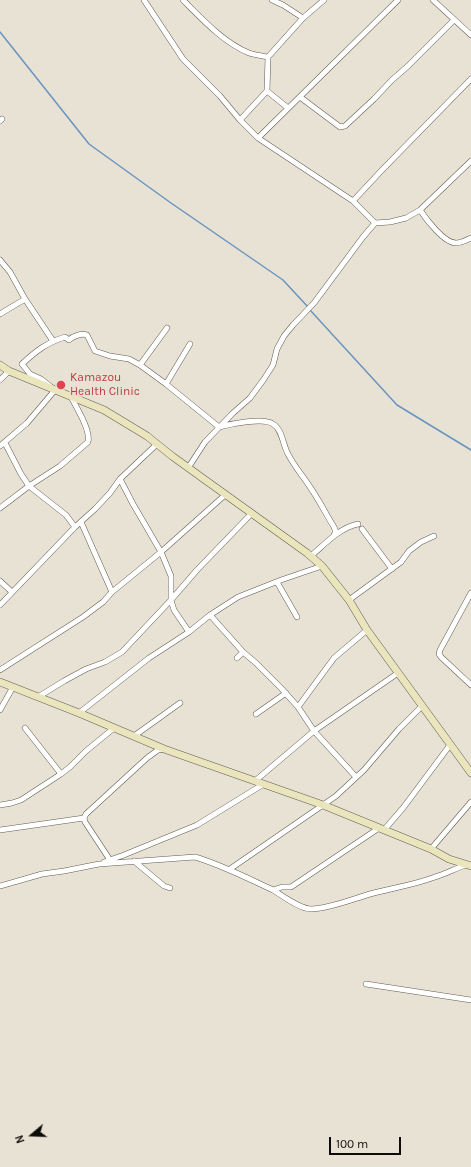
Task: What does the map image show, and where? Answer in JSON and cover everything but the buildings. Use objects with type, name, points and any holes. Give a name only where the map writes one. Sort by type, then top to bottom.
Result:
[{"type":"street","points":[[144,0],[183,59],[220,96],[240,120],[258,138],[353,201],[375,223]]},
{"type":"street","points":[[183,0],[230,44],[250,53],[268,57]]},
{"type":"street","points":[[272,0],[303,18]]},
{"type":"street","points":[[240,120],[267,91],[268,57],[303,18],[324,0]]},
{"type":"street","points":[[258,138],[398,0]]},
{"type":"street","points":[[433,0],[471,35]]},
{"type":"street","points":[[300,97],[340,127],[345,126],[454,20]]},
{"type":"street","points":[[353,201],[383,168],[471,79]]},
{"type":"street","points":[[267,91],[288,108]]},
{"type":"street","points":[[188,468],[205,442],[250,398],[273,365],[277,348],[284,336],[314,303],[375,223],[390,222],[406,218],[420,210],[471,161]]},
{"type":"street","points":[[420,210],[428,223],[451,242],[457,243],[471,238]]},
{"type":"street","points":[[0,261],[10,272],[25,300],[53,341]]},
{"type":"street","points":[[0,314],[25,300]]},
{"type":"street","points":[[140,364],[167,328]]},
{"type":"street","points":[[55,390],[41,379],[30,374],[22,364],[34,353],[53,341],[65,337],[68,340],[85,334],[87,335],[95,351],[110,356],[129,358],[140,364],[219,427]]},
{"type":"street","points":[[166,384],[190,344]]},
{"type":"street","points":[[0,365],[104,410],[146,436],[225,495],[311,556],[322,566],[349,600],[367,630],[471,773]]},
{"type":"street","points":[[0,380],[9,370]]},
{"type":"street","points":[[55,390],[27,423],[2,445],[29,486],[66,515],[75,527]]},
{"type":"street","points":[[0,508],[29,486],[60,466],[88,442],[89,438],[87,430],[70,395]]},
{"type":"street","points":[[219,427],[258,421],[274,424],[278,428],[288,454],[311,488],[334,527],[336,532],[334,535]]},
{"type":"street","points":[[0,605],[75,527],[95,509],[110,493],[120,479],[157,444]]},
{"type":"street","points":[[120,479],[145,526],[161,552],[171,576],[171,600],[174,610],[189,632]]},
{"type":"street","points":[[0,670],[83,617],[103,602],[112,592],[161,552],[225,495]]},
{"type":"street","points":[[38,697],[86,669],[105,662],[122,652],[171,600],[196,570],[252,513]]},
{"type":"street","points":[[81,522],[112,592]]},
{"type":"street","points":[[311,556],[334,535],[349,526],[358,524]]},
{"type":"street","points":[[362,529],[392,569]]},
{"type":"street","points":[[349,600],[401,562],[409,551],[434,536]]},
{"type":"street","points":[[79,713],[149,658],[189,632],[210,614],[238,597],[322,566]]},
{"type":"street","points":[[0,580],[12,592]]},
{"type":"street","points":[[276,582],[297,618]]},
{"type":"street","points":[[471,593],[439,654],[471,684]]},
{"type":"street","points":[[210,614],[243,652],[286,693],[298,707],[314,731],[356,777]]},
{"type":"street","points":[[298,707],[334,658],[367,630]]},
{"type":"street","points":[[237,658],[243,652]]},
{"type":"street","points":[[255,781],[314,731],[398,673]]},
{"type":"street","points":[[0,682],[164,749],[323,805],[431,849],[449,859],[469,865]]},
{"type":"street","points":[[0,710],[13,687]]},
{"type":"street","points":[[256,714],[286,693]]},
{"type":"street","points":[[134,736],[180,703]]},
{"type":"street","points":[[230,869],[336,796],[364,770],[399,729],[422,706]]},
{"type":"street","points":[[25,728],[61,774]]},
{"type":"street","points":[[0,805],[21,800],[61,774],[114,728]]},
{"type":"street","points":[[273,890],[282,887],[291,887],[382,829],[403,808],[450,745]]},
{"type":"street","points":[[84,818],[86,814],[147,758],[158,750],[164,749]]},
{"type":"street","points":[[99,864],[198,825],[262,784]]},
{"type":"street","points":[[431,849],[471,802]]},
{"type":"street","points":[[0,830],[84,818]]},
{"type":"street","points":[[84,818],[85,822],[110,860]]},
{"type":"street","points":[[0,886],[42,874],[99,864],[195,857],[230,869],[273,890],[302,908],[310,909],[331,906],[401,887],[436,877],[455,868],[469,865]]},
{"type":"street","points":[[134,861],[164,886],[170,888]]},
{"type":"street","points":[[366,984],[471,1000]]},
{"type":"waterway","points":[[0,32],[89,144],[171,203],[283,280],[308,307]]},
{"type":"waterway","points":[[310,310],[397,405],[471,450]]},
{"type":"place","name":"Kamazou Health Clinic","points":[[61,385]]}]
